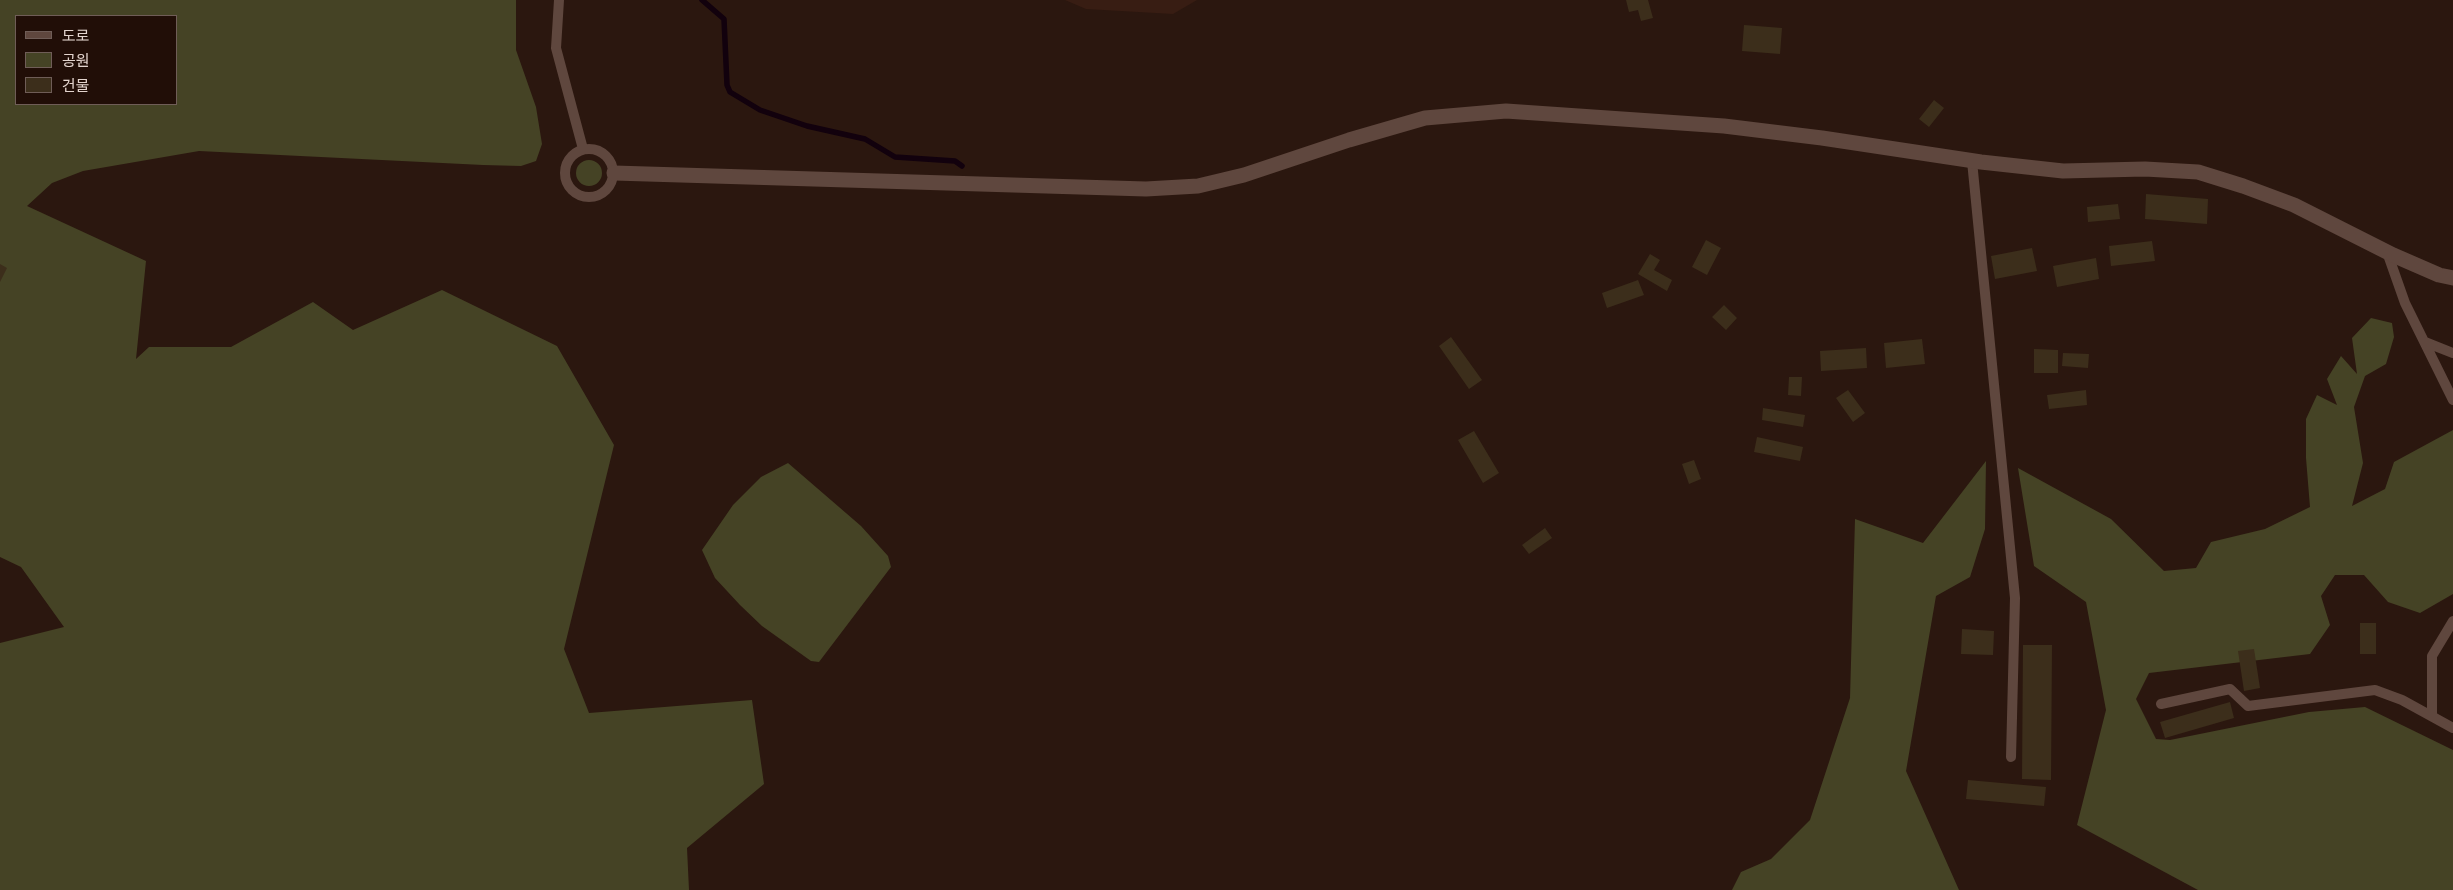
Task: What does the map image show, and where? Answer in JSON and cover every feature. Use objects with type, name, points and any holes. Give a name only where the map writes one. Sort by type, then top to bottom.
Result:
[{"type":"street","points":[[614,173],[1146,189],[1198,186],[1244,175],[1349,140],[1425,118],[1506,111],[1724,126],[1822,138],[1972,161],[2063,171],[2145,169],[2198,172],[2294,205],[2387,252],[2439,275],[2453,278]]},
{"type":"lane","points":[[559,0],[556,48],[583,149]]},
{"type":"lane","points":[[583,149],[594,149],[604,154],[611,162],[614,173],[612,184],[605,192],[595,197],[584,198],[574,193],[567,184],[564,174],[567,163],[573,154],[583,149]]},
{"type":"lane","points":[[1972,161],[2015,598],[2011,757]]},
{"type":"lane","points":[[2387,252],[2405,303],[2453,400]]},
{"type":"lane","points":[[2425,342],[2453,353]]},
{"type":"lane","points":[[2432,715],[2432,656],[2453,621]]},
{"type":"lane","points":[[2161,704],[2230,689],[2248,706],[2375,690],[2402,700],[2453,728]]},
{"type":"shaded area","points":[[1065,0],[1197,0],[1173,14],[1086,9]]},
{"type":"green space","points":[[0,0],[516,0],[516,50],[536,107],[542,144],[536,161],[521,166],[483,165],[199,151],[83,171],[52,183],[27,206],[146,261],[136,359],[149,347],[231,347],[313,302],[353,330],[442,290],[557,346],[614,445],[564,649],[589,713],[752,700],[764,784],[687,848],[689,890],[0,890],[0,643],[64,627],[21,567],[0,557]]},
{"type":"green space","points":[[589,160],[598,164],[602,173],[598,182],[589,186],[580,182],[576,173],[580,164]]},
{"type":"green space","points":[[2371,318],[2392,323],[2394,337],[2386,364],[2365,376],[2354,407],[2363,463],[2352,506],[2385,489],[2394,462],[2453,430],[2453,594],[2420,613],[2388,602],[2364,575],[2335,575],[2321,596],[2330,625],[2310,654],[2149,673],[2136,699],[2156,739],[2170,740],[2309,712],[2365,707],[2453,750],[2453,890],[2198,890],[2077,825],[2106,710],[2086,602],[2034,566],[2018,468],[2111,519],[2164,571],[2196,568],[2211,542],[2265,529],[2310,507],[2306,458],[2306,419],[2317,395],[2337,405],[2327,379],[2341,356],[2357,374],[2352,338]]},
{"type":"green space","points":[[1986,461],[1985,529],[1970,577],[1936,596],[1906,771],[1959,890],[1732,890],[1741,872],[1771,859],[1810,820],[1850,698],[1855,519],[1923,543]]},
{"type":"green space","points":[[788,463],[861,526],[888,556],[891,567],[819,662],[811,661],[762,626],[740,605],[715,578],[702,550],[733,505],[761,477]]},
{"type":"building","points":[[1626,0],[1648,0],[1653,18],[1641,21],[1638,10],[1629,12]]},
{"type":"building","points":[[1744,25],[1782,28],[1780,54],[1742,51]]},
{"type":"building","points":[[1934,100],[1944,108],[1929,127],[1919,119]]},
{"type":"building","points":[[2146,194],[2208,199],[2207,224],[2145,219]]},
{"type":"building","points":[[2118,204],[2120,219],[2088,222],[2087,207]]},
{"type":"building","points":[[1706,240],[1721,248],[1707,275],[1692,267]]},
{"type":"building","points":[[2152,241],[2155,261],[2111,266],[2109,246]]},
{"type":"building","points":[[2032,248],[2037,271],[1995,279],[1991,256]]},
{"type":"building","points":[[1650,254],[1660,260],[1654,270],[1672,280],[1667,291],[1638,274]]},
{"type":"building","points":[[2096,258],[2099,279],[2057,287],[2053,266]]},
{"type":"building","points":[[0,264],[7,268],[0,282]]},
{"type":"building","points":[[1638,280],[1644,295],[1607,308],[1602,293]]},
{"type":"building","points":[[1724,305],[1737,318],[1726,330],[1712,317]]},
{"type":"building","points":[[1451,337],[1482,380],[1469,389],[1439,346]]},
{"type":"building","points":[[1922,339],[1925,364],[1886,368],[1884,343]]},
{"type":"building","points":[[1866,348],[1867,368],[1821,371],[1820,351]]},
{"type":"building","points":[[2034,349],[2058,350],[2058,373],[2034,373]]},
{"type":"building","points":[[2063,353],[2089,354],[2088,368],[2062,366]]},
{"type":"building","points":[[1789,377],[1802,377],[1801,396],[1788,395]]},
{"type":"building","points":[[1848,390],[1865,413],[1853,422],[1836,398]]},
{"type":"building","points":[[2086,390],[2087,405],[2049,409],[2047,395]]},
{"type":"building","points":[[1763,408],[1805,415],[1803,427],[1762,420]]},
{"type":"building","points":[[1474,431],[1499,473],[1483,483],[1458,440]]},
{"type":"building","points":[[1757,437],[1803,447],[1800,461],[1754,452]]},
{"type":"building","points":[[1694,460],[1701,479],[1689,484],[1682,464]]},
{"type":"building","points":[[1545,528],[1552,538],[1529,554],[1522,545]]},
{"type":"building","points":[[2360,623],[2376,623],[2376,654],[2360,654]]},
{"type":"building","points":[[1962,629],[1994,631],[1993,655],[1961,654]]},
{"type":"building","points":[[2023,645],[2052,645],[2051,780],[2022,779]]},
{"type":"building","points":[[2254,649],[2260,688],[2244,691],[2238,651]]},
{"type":"building","points":[[2230,702],[2234,718],[2165,738],[2160,722]]},
{"type":"building","points":[[1968,780],[2046,787],[2044,806],[1966,799]]},
{"type":"waterway","points":[[702,0],[724,19],[727,85],[730,92],[760,110],[807,126],[865,139],[895,157],[955,161],[962,166]]}]
